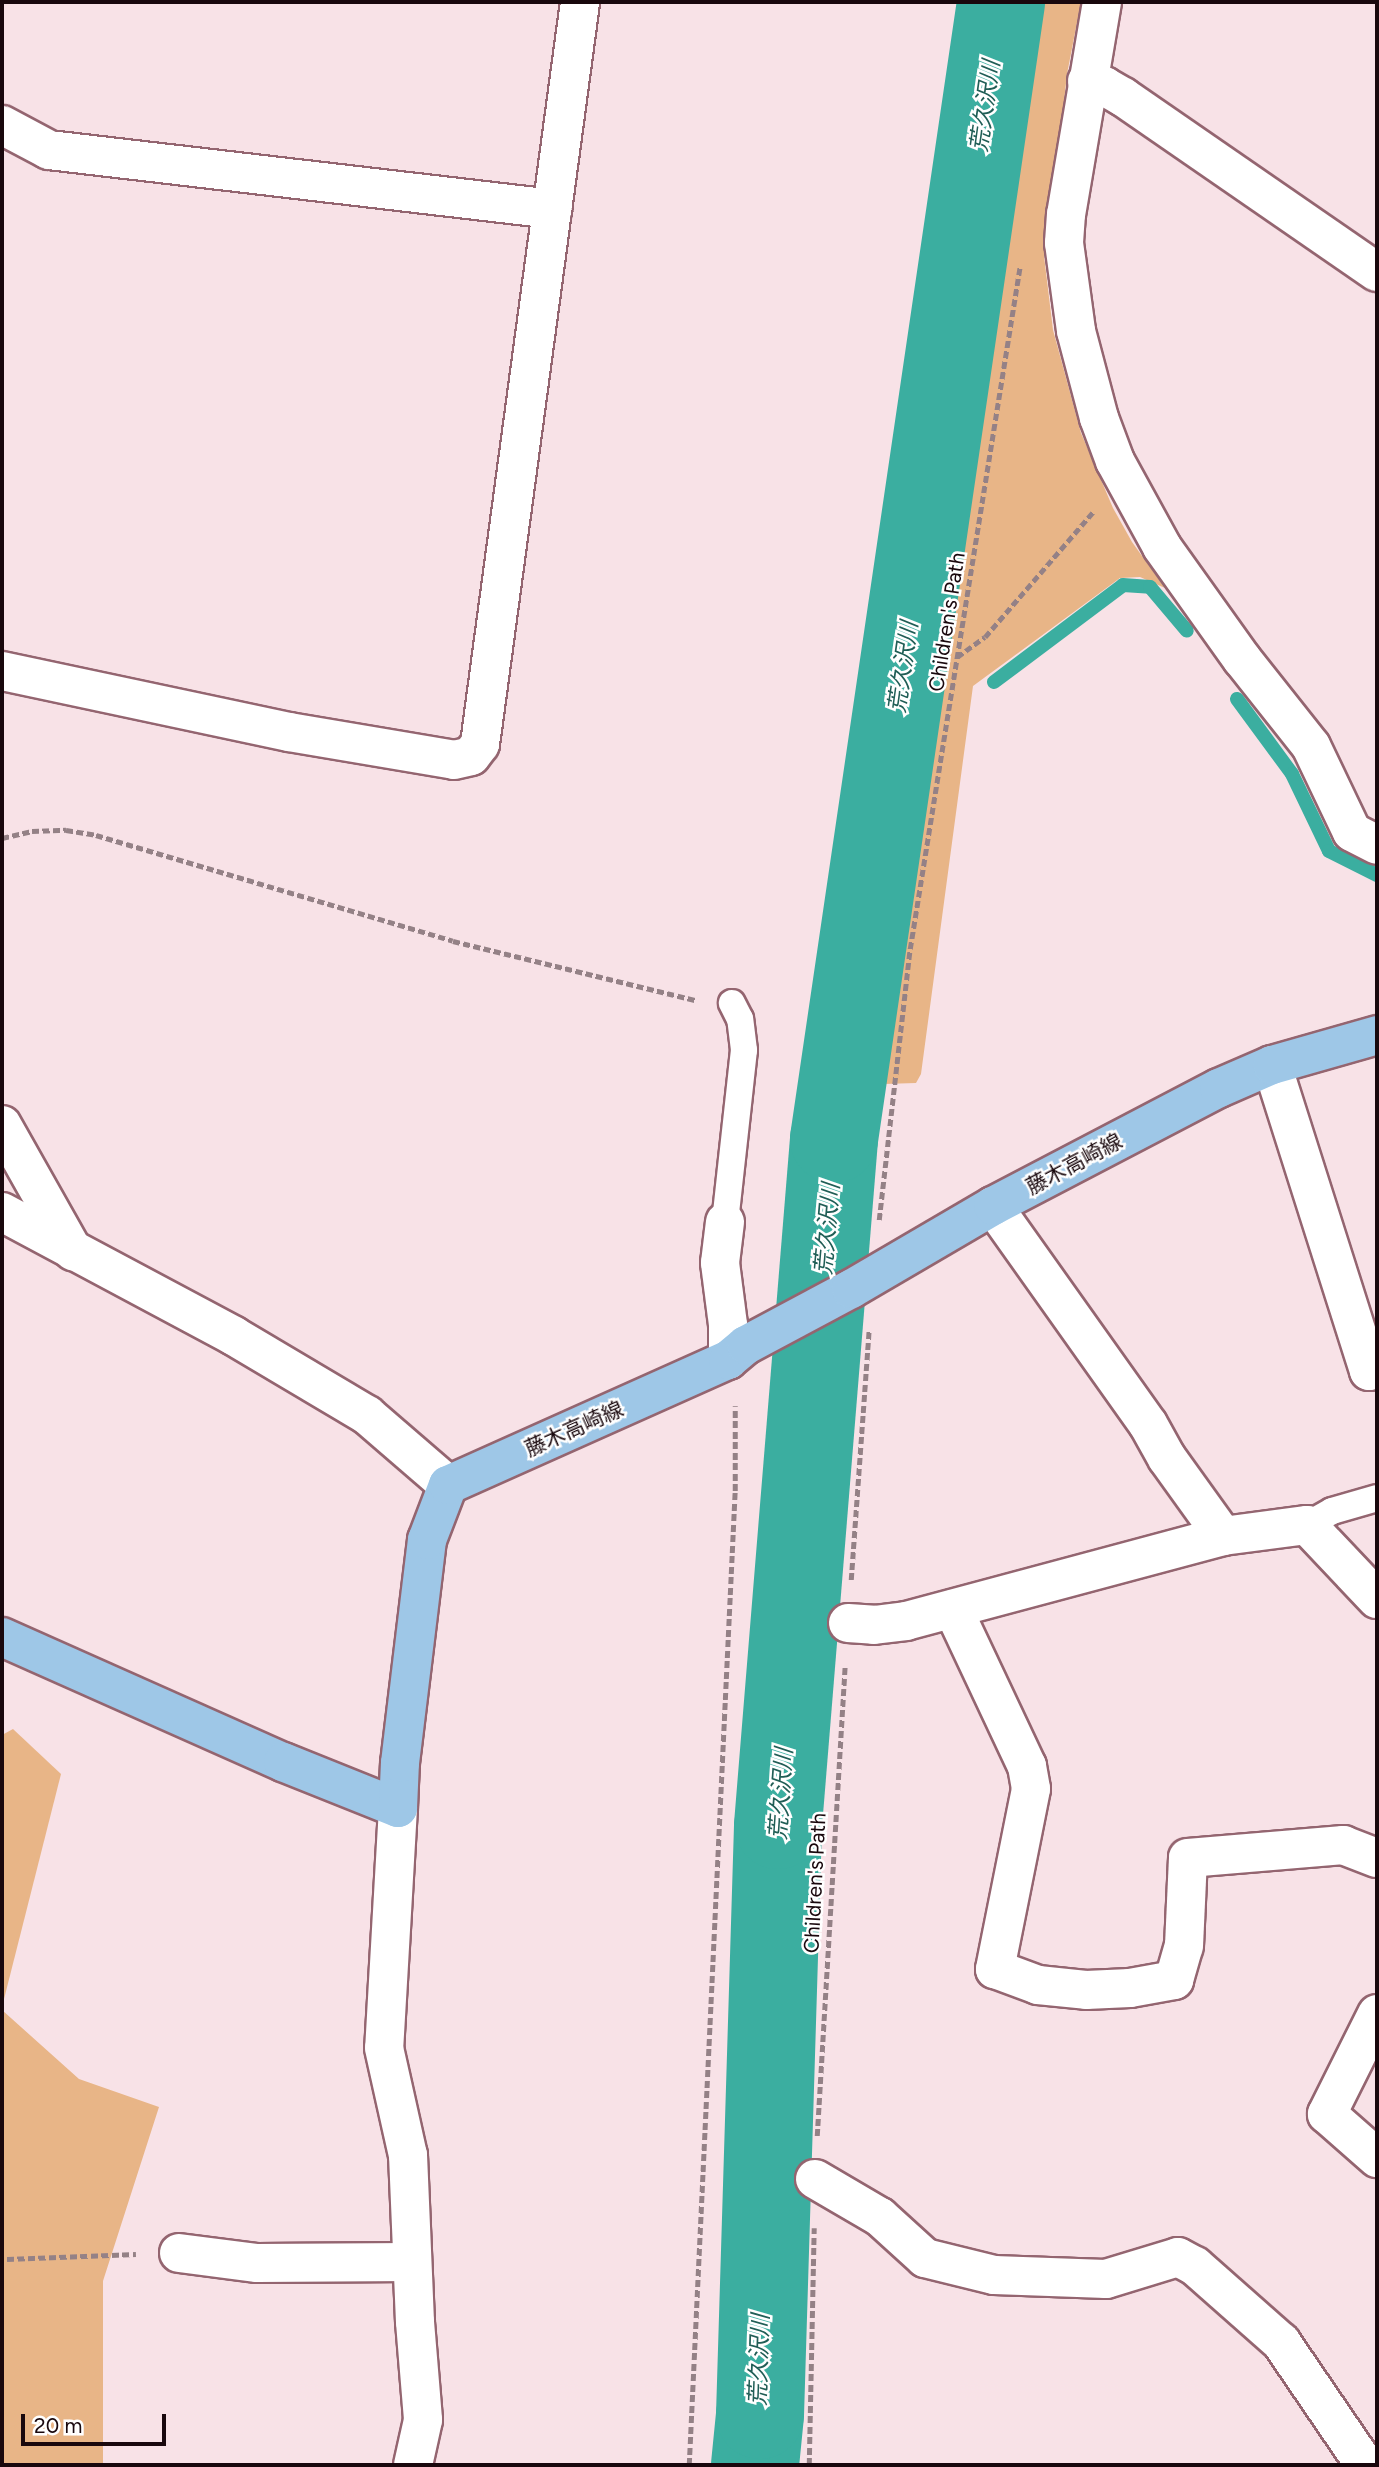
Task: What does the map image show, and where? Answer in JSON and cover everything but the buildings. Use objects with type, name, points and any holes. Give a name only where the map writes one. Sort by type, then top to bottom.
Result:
[{"type":"main road","name":"藤木高崎線","points":[[448,1485],[737,1352],[860,1303],[993,1206],[1219,1088],[1272,1065],[1377,1035]]},
{"type":"main road","points":[[2,1637],[283,1762],[398,1808],[400,1763],[427,1539],[448,1485]]},
{"type":"street","points":[[2,671],[289,732],[454,760],[471,756],[480,744],[580,2]]},
{"type":"street","points":[[1102,2],[1066,214],[1064,243],[1076,331],[1099,418],[1115,461],[1163,547],[1242,659],[1311,746],[1352,832],[1377,845]]},
{"type":"street","points":[[1087,81],[1122,97],[1377,270]]},
{"type":"street","points":[[2,125],[49,150],[553,209]]},
{"type":"street","points":[[1272,1065],[1369,1371],[1377,1368]]},
{"type":"street","points":[[2,1125],[73,1251]]},
{"type":"street","points":[[993,1206],[1148,1424],[1167,1458],[1223,1536]]},
{"type":"street","points":[[2,1212],[234,1336],[367,1415],[448,1485]]},
{"type":"street","points":[[725,1222],[720,1263],[728,1325],[737,1352]]},
{"type":"street","points":[[848,1623],[874,1625],[906,1621],[1223,1536],[1307,1525],[1377,1599]]},
{"type":"street","points":[[953,1609],[1027,1766],[1031,1788],[995,1969],[1038,1985],[1086,1990],[1130,1988],[1174,1980],[1184,1946],[1188,1858],[1343,1845],[1377,1858]]},
{"type":"street","points":[[398,1808],[384,2048],[408,2155],[412,2262],[424,2420],[413,2465]]},
{"type":"street","points":[[1377,2014],[1327,2114],[1377,2158]]},
{"type":"street","points":[[815,2179],[880,2217],[925,2258],[994,2275],[1106,2279],[1178,2257],[1195,2266],[1281,2342],[1365,2465]]},
{"type":"street","points":[[179,2253],[257,2263],[412,2262]]},
{"type":"lane","points":[[725,1222],[744,1050],[740,1019],[732,1003]]},
{"type":"lane","points":[[1307,1525],[1332,1511],[1377,1498]]},
{"type":"path","name":"Children's Path","points":[[879,1222],[910,949],[1021,257]]},
{"type":"path","points":[[957,657],[985,636],[1099,506]]},
{"type":"path","points":[[2,838],[32,831],[66,830],[96,835],[453,941],[709,1003],[732,1003]]},
{"type":"path","name":"Children's Path","points":[[809,2465],[815,2179],[848,1623],[860,1303]]},
{"type":"path","points":[[689,2465],[735,1491],[737,1352]]},
{"type":"path","points":[[7,2259],[179,2253]]},
{"type":"shaded area","points":[[1036,2],[1081,2],[1067,74],[1048,248],[1044,256],[1053,330],[1081,433],[1113,508],[1132,542],[1165,588],[1140,577],[1120,578],[973,686],[921,1074],[916,1083],[884,1084],[878,1137],[868,1136],[920,768],[997,275],[1018,91]]},
{"type":"shaded area","points":[[13,1729],[61,1774],[2,2007],[2,1735]]},
{"type":"shaded area","points":[[2,2010],[79,2079],[159,2107],[103,2281],[103,2465],[2,2465]]},
{"type":"waterway","name":"荒久沢川","points":[[755,2465],[760,2415],[778,1825],[834,1139],[1001,2]]},
{"type":"waterway","points":[[994,682],[1123,585],[1150,587],[1187,631]]},
{"type":"waterway","points":[[1237,699],[1292,774],[1329,851],[1377,875]]}]
